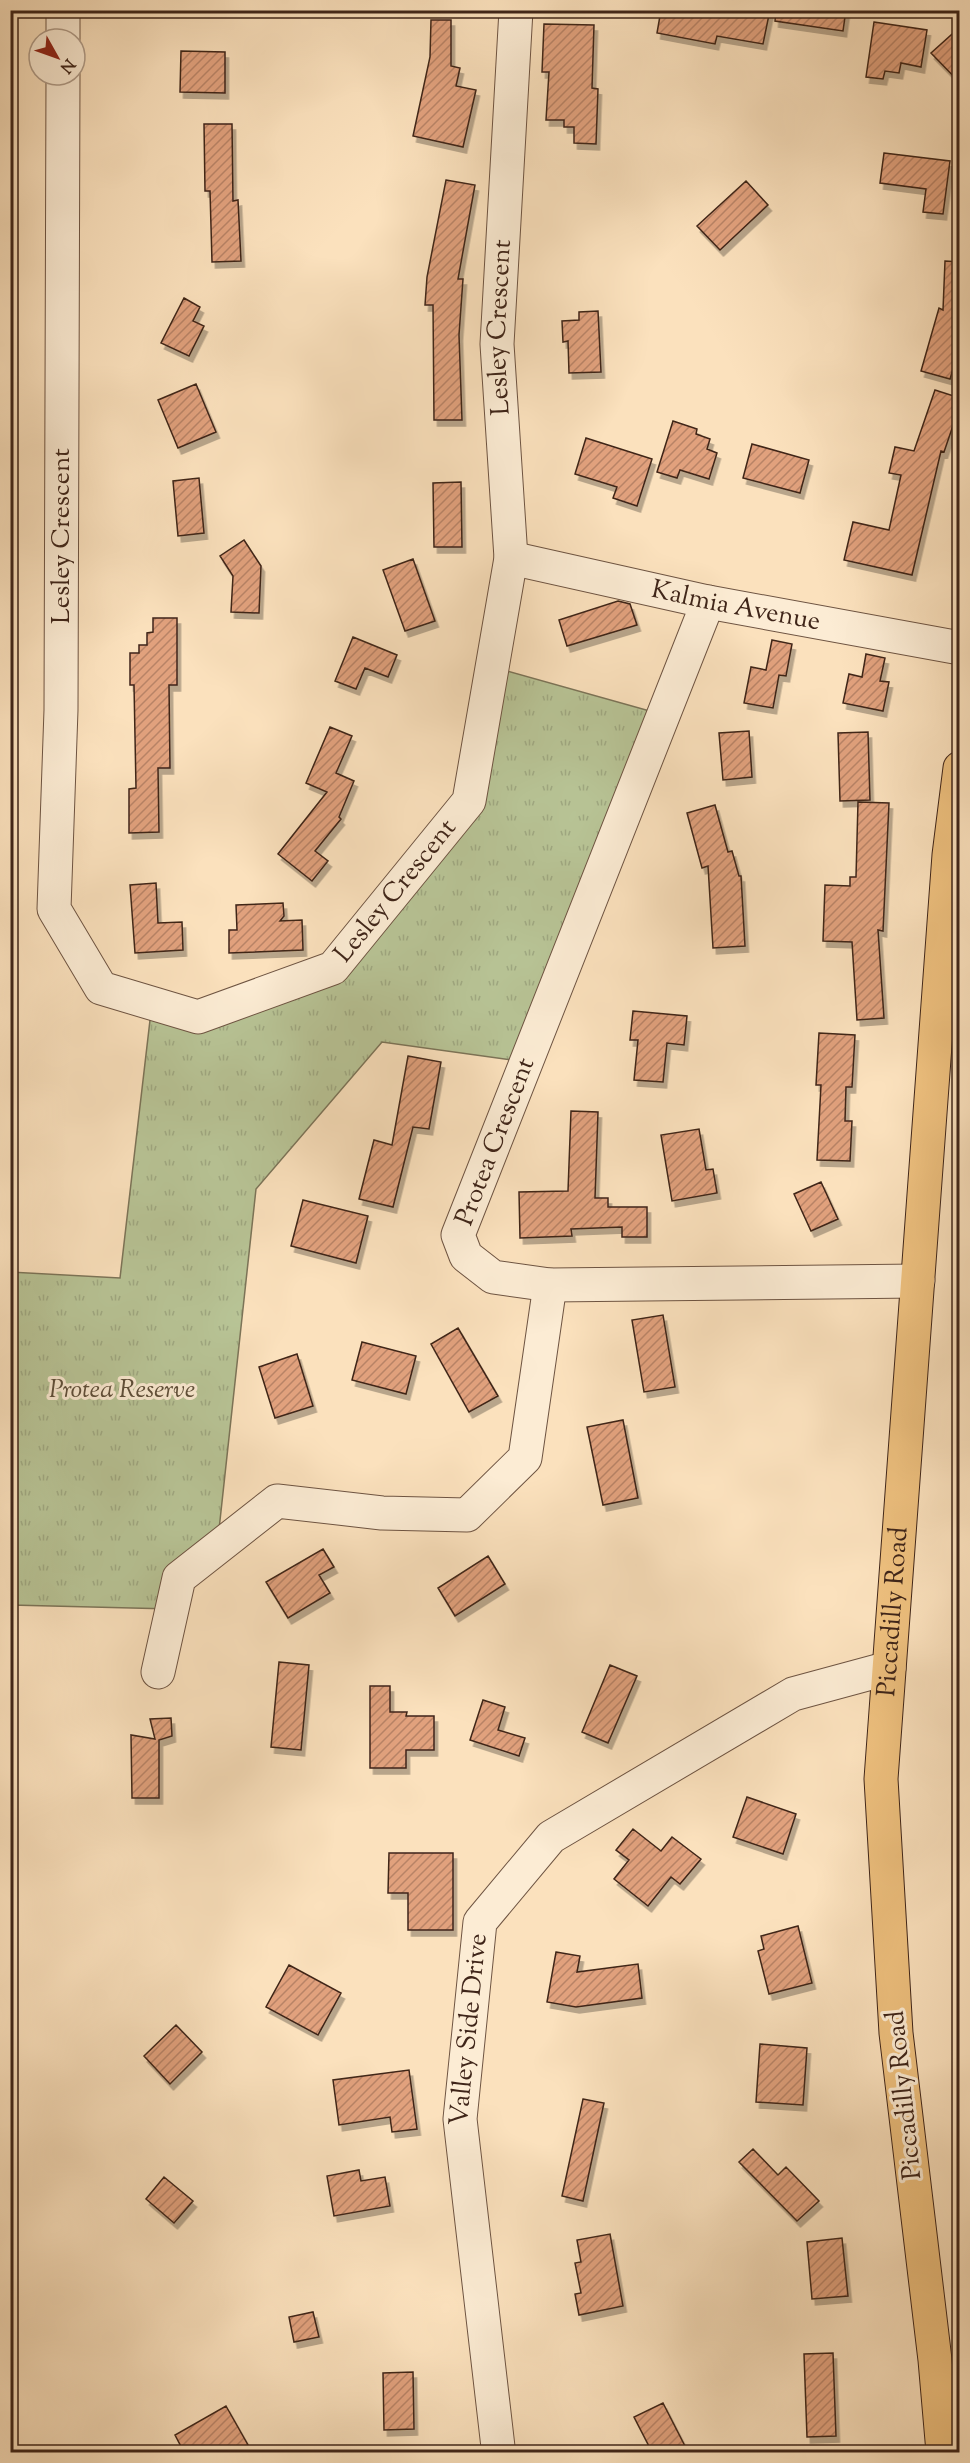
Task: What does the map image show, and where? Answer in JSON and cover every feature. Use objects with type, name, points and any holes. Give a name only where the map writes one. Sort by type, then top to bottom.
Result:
[{"type":"main road","name":"Piccadilly Road","points":[[943,2452],[935,2360],[896,2033],[881,1779],[949,855],[960,768]]},
{"type":"street","points":[[63,10],[63,27]]},
{"type":"street","name":"Lesley Crescent","points":[[63,87],[61,710],[54,909],[101,988],[198,1017],[333,968],[469,801],[511,558],[497,344],[516,10]]},
{"type":"street","name":"Kalmia Avenue","points":[[511,558],[708,602],[960,648]]},
{"type":"street","name":"Protea Crescent","points":[[708,602],[459,1234],[466,1256],[494,1277],[550,1285],[918,1281]]},
{"type":"street","points":[[158,1672],[179,1578],[277,1501],[382,1513],[467,1515],[525,1458],[550,1285]]},
{"type":"street","name":"Valley Side Drive","points":[[498,2447],[459,2120],[480,1922],[551,1837],[794,1694],[889,1668]]},
{"type":"green space","name":"Protea Reserve","points":[[493,667],[664,715],[527,1062],[382,1042],[256,1189],[217,1548],[172,1609],[11,1605],[10,1272],[120,1278],[152,1003],[198,1017],[334,968],[469,801]]},
{"type":"building","points":[[661,10],[770,10],[763,44],[717,36],[715,44],[657,33]]},
{"type":"building","points":[[776,10],[846,10],[843,31],[775,21]]},
{"type":"building","points":[[431,20],[451,20],[451,66],[460,68],[456,86],[476,90],[463,147],[413,136],[430,57]]},
{"type":"building","points":[[874,22],[927,30],[921,67],[901,63],[899,73],[885,71],[883,79],[866,77]]},
{"type":"building","points":[[544,24],[594,25],[592,88],[598,89],[596,144],[574,143],[574,127],[564,127],[564,120],[546,120],[549,72],[542,72]]},
{"type":"building","points":[[960,27],[960,83],[931,53]]},
{"type":"building","points":[[181,51],[225,52],[225,93],[180,92]]},
{"type":"building","points":[[204,124],[232,124],[233,201],[238,200],[241,261],[212,262],[210,191],[205,191]]},
{"type":"building","points":[[884,153],[950,161],[943,214],[923,212],[926,189],[880,183]]},
{"type":"building","points":[[446,180],[475,185],[458,279],[463,279],[459,335],[462,420],[434,420],[433,305],[425,305],[427,277]]},
{"type":"building","points":[[746,181],[768,205],[720,250],[697,226]]},
{"type":"building","points":[[945,261],[960,262],[960,346],[950,379],[921,371],[939,308],[943,310]]},
{"type":"building","points":[[184,298],[200,307],[193,321],[204,326],[189,356],[161,343]]},
{"type":"building","points":[[598,311],[601,372],[569,373],[568,341],[563,342],[562,321],[579,320],[579,312]]},
{"type":"building","points":[[196,384],[216,432],[178,448],[158,400]]},
{"type":"building","points":[[935,390],[960,398],[960,405],[944,452],[941,451],[912,575],[844,560],[853,522],[889,530],[901,475],[889,473],[895,447],[914,451]]},
{"type":"building","points":[[673,421],[697,429],[696,434],[710,439],[707,449],[717,453],[709,479],[680,470],[677,478],[657,472]]},
{"type":"building","points":[[586,438],[652,459],[637,506],[613,498],[617,487],[575,474]]},
{"type":"building","points":[[752,444],[809,460],[800,493],[743,478]]},
{"type":"building","points":[[199,478],[204,533],[178,536],[173,481]]},
{"type":"building","points":[[461,482],[462,547],[434,547],[433,483]]},
{"type":"building","points":[[244,540],[261,566],[259,613],[231,612],[233,576],[220,556]]},
{"type":"building","points":[[413,559],[435,621],[405,631],[383,570]]},
{"type":"building","points":[[618,601],[630,604],[637,625],[567,646],[559,620]]},
{"type":"building","points":[[153,618],[177,618],[177,685],[169,685],[170,768],[158,768],[159,832],[129,833],[129,789],[136,788],[134,685],[130,685],[130,653],[139,653],[139,645],[147,645],[147,633],[153,632]]},
{"type":"building","points":[[353,637],[397,655],[388,677],[365,668],[356,689],[335,681]]},
{"type":"building","points":[[772,640],[792,644],[786,676],[779,675],[773,708],[744,703],[751,667],[766,670]]},
{"type":"building","points":[[866,654],[885,658],[880,681],[889,682],[883,711],[843,703],[849,674],[862,677]]},
{"type":"building","points":[[330,727],[352,736],[336,773],[354,781],[339,817],[341,819],[315,851],[328,861],[312,881],[278,854],[327,792],[306,783]]},
{"type":"building","points":[[749,731],[752,777],[723,780],[719,733]]},
{"type":"building","points":[[868,732],[870,800],[840,801],[838,733]]},
{"type":"building","points":[[858,802],[889,803],[883,931],[878,930],[884,1018],[857,1020],[852,942],[823,941],[825,885],[850,886],[850,877],[856,877]]},
{"type":"building","points":[[715,805],[728,852],[732,851],[739,876],[741,876],[745,946],[713,948],[708,866],[702,868],[687,813]]},
{"type":"building","points":[[156,883],[158,923],[182,922],[183,950],[135,953],[130,885]]},
{"type":"building","points":[[283,903],[284,916],[280,921],[302,920],[303,950],[229,953],[229,930],[237,930],[236,905]]},
{"type":"building","points":[[633,1011],[687,1016],[684,1045],[667,1043],[663,1082],[634,1080],[638,1040],[630,1040]]},
{"type":"building","points":[[819,1033],[855,1035],[852,1087],[846,1087],[845,1121],[852,1121],[850,1161],[817,1160],[821,1085],[816,1085]]},
{"type":"building","points":[[408,1056],[441,1062],[429,1129],[413,1127],[393,1207],[359,1199],[374,1140],[392,1145]]},
{"type":"building","points":[[571,1111],[598,1112],[595,1198],[608,1198],[608,1207],[647,1207],[647,1237],[622,1237],[622,1227],[571,1229],[572,1236],[520,1238],[519,1192],[568,1191]]},
{"type":"building","points":[[699,1129],[706,1170],[713,1169],[717,1193],[672,1201],[661,1135]]},
{"type":"building","points":[[821,1182],[838,1219],[811,1231],[794,1194]]},
{"type":"building","points":[[303,1200],[368,1216],[356,1263],[291,1246]]},
{"type":"building","points":[[663,1315],[675,1387],[644,1392],[632,1320]]},
{"type":"building","points":[[458,1328],[498,1396],[469,1412],[431,1344]]},
{"type":"building","points":[[362,1342],[416,1356],[406,1394],[352,1380]]},
{"type":"building","points":[[297,1354],[313,1406],[275,1418],[259,1367]]},
{"type":"building","points":[[623,1420],[638,1498],[603,1505],[587,1427]]},
{"type":"building","points":[[323,1549],[334,1567],[319,1575],[330,1593],[288,1618],[266,1582]]},
{"type":"building","points":[[488,1556],[505,1584],[455,1616],[438,1588]]},
{"type":"building","points":[[279,1662],[309,1665],[301,1750],[271,1747]]},
{"type":"building","points":[[610,1665],[637,1676],[608,1743],[582,1732]]},
{"type":"building","points":[[370,1686],[390,1686],[390,1712],[407,1712],[406,1716],[434,1716],[434,1750],[406,1750],[406,1768],[370,1768]]},
{"type":"building","points":[[483,1700],[505,1707],[498,1730],[525,1738],[519,1756],[470,1740]]},
{"type":"building","points":[[171,1718],[172,1736],[159,1740],[159,1798],[132,1798],[131,1735],[155,1739],[150,1719]]},
{"type":"building","points":[[747,1797],[796,1814],[783,1854],[733,1837]]},
{"type":"building","points":[[633,1829],[661,1851],[672,1837],[701,1859],[680,1884],[671,1877],[648,1906],[614,1879],[629,1860],[616,1850]]},
{"type":"building","points":[[389,1853],[453,1853],[453,1930],[408,1930],[408,1893],[388,1893]]},
{"type":"building","points":[[798,1926],[812,1983],[769,1994],[758,1951],[764,1949],[761,1936]]},
{"type":"building","points":[[556,1952],[580,1956],[577,1972],[638,1964],[642,1998],[576,2007],[547,2002]]},
{"type":"building","points":[[289,1965],[341,1993],[318,2035],[266,2007]]},
{"type":"building","points":[[176,2025],[202,2052],[170,2084],[144,2056]]},
{"type":"building","points":[[760,2044],[807,2048],[803,2105],[756,2102]]},
{"type":"building","points":[[409,2070],[417,2129],[392,2132],[390,2117],[339,2125],[333,2080]]},
{"type":"building","points":[[583,2099],[604,2103],[583,2201],[562,2196]]},
{"type":"building","points":[[753,2149],[778,2175],[786,2167],[819,2201],[797,2221],[739,2162]]},
{"type":"building","points":[[359,2170],[361,2181],[385,2177],[390,2206],[334,2216],[327,2176]]},
{"type":"building","points":[[164,2177],[193,2201],[174,2223],[146,2199]]},
{"type":"building","points":[[610,2234],[623,2306],[579,2315],[575,2294],[581,2293],[575,2263],[581,2262],[577,2240]]},
{"type":"building","points":[[842,2238],[848,2296],[812,2299],[807,2242]]},
{"type":"building","points":[[313,2312],[319,2337],[294,2342],[289,2317]]},
{"type":"building","points":[[833,2353],[836,2436],[807,2437],[804,2354]]},
{"type":"building","points":[[413,2372],[414,2429],[384,2430],[383,2373]]},
{"type":"building","points":[[663,2403],[688,2452],[652,2452],[634,2417]]},
{"type":"building","points":[[226,2406],[252,2452],[184,2452],[175,2435]]}]
